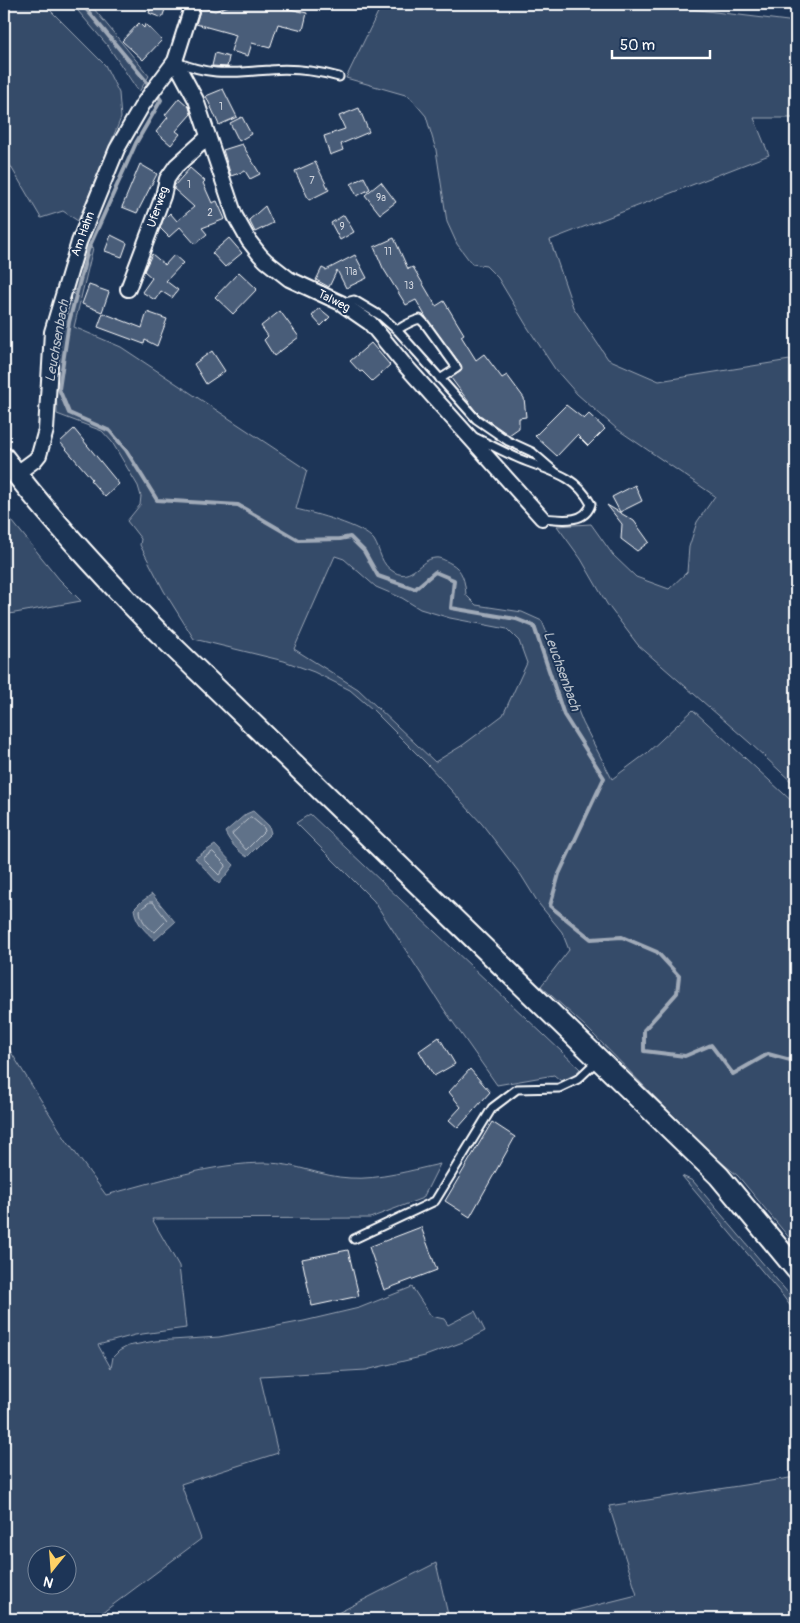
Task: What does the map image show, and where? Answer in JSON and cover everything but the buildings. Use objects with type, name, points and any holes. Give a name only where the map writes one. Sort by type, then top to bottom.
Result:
[{"type":"main road","points":[[4,458],[87,558],[158,633],[719,1176],[796,1269]]},
{"type":"street","name":"Am Hahn","points":[[16,474],[35,460],[39,454],[46,430],[52,332],[79,242],[117,150],[152,92],[175,61],[193,4]]},
{"type":"street","name":"Talweg","points":[[175,61],[196,100],[235,216],[249,241],[260,255],[289,279],[341,303],[370,323],[403,363],[542,518]]},
{"type":"street","name":"Uferweg","points":[[128,289],[163,196],[167,179],[176,166],[208,137]]},
{"type":"lane","points":[[175,61],[192,68],[217,73],[294,70],[319,72],[340,77]]},
{"type":"lane","points":[[341,303],[354,300],[381,316],[397,330],[482,424],[508,441],[532,452],[555,472]]},
{"type":"lane","points":[[397,330],[414,320],[420,319],[425,324],[457,368],[440,379]]},
{"type":"lane","points":[[466,434],[574,482],[585,493],[591,504],[585,514],[574,519],[542,518]]},
{"type":"lane","points":[[354,1239],[434,1201],[492,1108],[517,1089],[559,1088],[578,1079],[598,1060]]},
{"type":"shaded area","points":[[4,4],[44,4],[105,65],[119,93],[121,118],[78,221],[63,211],[41,218],[4,155]]},
{"type":"shaded area","points":[[72,4],[90,4],[149,76],[139,92],[108,46]]},
{"type":"shaded area","points":[[382,4],[650,4],[796,22],[796,118],[754,118],[769,155],[550,240],[573,307],[608,359],[659,381],[796,359],[796,786],[638,645],[607,604],[581,559],[557,526],[591,524],[613,555],[636,577],[669,589],[687,572],[689,547],[697,522],[715,496],[617,429],[577,394],[555,369],[498,278],[486,266],[472,264],[457,244],[447,222],[436,150],[426,116],[409,96],[346,78]]},
{"type":"shaded area","points":[[83,244],[93,248],[74,327],[121,347],[307,470],[296,509],[338,521],[368,535],[374,540],[381,557],[389,569],[400,574],[406,574],[430,559],[441,559],[461,572],[466,595],[476,605],[522,612],[542,621],[583,723],[612,779],[647,753],[693,710],[796,805],[796,1246],[738,1176],[708,1151],[587,1028],[541,986],[569,950],[562,932],[539,904],[521,875],[482,824],[429,766],[372,709],[350,690],[314,672],[284,661],[194,639],[164,591],[140,545],[141,539],[127,521],[140,505],[141,496],[138,486],[112,442],[102,431],[57,414],[55,361],[62,323]],"holes":[[[335,556],[344,559],[376,587],[402,598],[420,609],[450,618],[507,629],[519,641],[527,663],[503,715],[463,745],[435,762],[358,689],[294,649]]]},
{"type":"shaded area","points":[[4,511],[59,579],[81,601],[4,615]]},
{"type":"shaded area","points":[[310,814],[580,1069],[573,1077],[561,1081],[554,1075],[497,1085],[443,1008],[374,901],[296,823]]},
{"type":"shaded area","points":[[4,1041],[66,1140],[106,1195],[206,1169],[246,1164],[288,1165],[340,1177],[372,1178],[440,1164],[423,1198],[370,1218],[152,1219],[179,1266],[186,1328],[135,1335],[98,1345],[111,1368],[113,1357],[128,1346],[155,1341],[219,1337],[304,1321],[359,1308],[412,1287],[431,1316],[444,1319],[448,1325],[475,1311],[485,1331],[463,1342],[425,1356],[366,1370],[260,1376],[278,1453],[181,1484],[201,1539],[94,1619],[4,1619]]},
{"type":"shaded area","points":[[682,1176],[693,1181],[794,1300],[796,1303],[796,1314],[783,1296]]},
{"type":"shaded area","points":[[796,1477],[796,1619],[541,1619],[637,1595],[609,1506]]},
{"type":"shaded area","points":[[436,1563],[449,1619],[326,1619],[430,1566]]},
{"type":"water","points":[[253,811],[269,826],[271,833],[247,857],[229,840],[225,832],[246,814]]},
{"type":"water","points":[[215,845],[234,865],[219,884],[195,858]]},
{"type":"water","points":[[152,894],[175,922],[155,940],[139,923],[134,909]]},
{"type":"waterway","name":"Leuchsenbach","points":[[82,4],[151,87]]},
{"type":"waterway","name":"Leuchsenbach","points":[[155,92],[161,100],[136,143],[88,250],[69,322],[59,389],[69,413],[110,431],[126,450],[157,500],[238,505],[298,540],[350,537],[364,551],[378,576],[415,589],[435,572],[454,580],[451,608],[516,619],[534,626],[564,715],[604,778],[559,874],[550,906],[591,939],[622,937],[657,952],[679,976],[677,993],[644,1030],[644,1051],[685,1056],[711,1045],[733,1074],[768,1054],[796,1060]]}]
